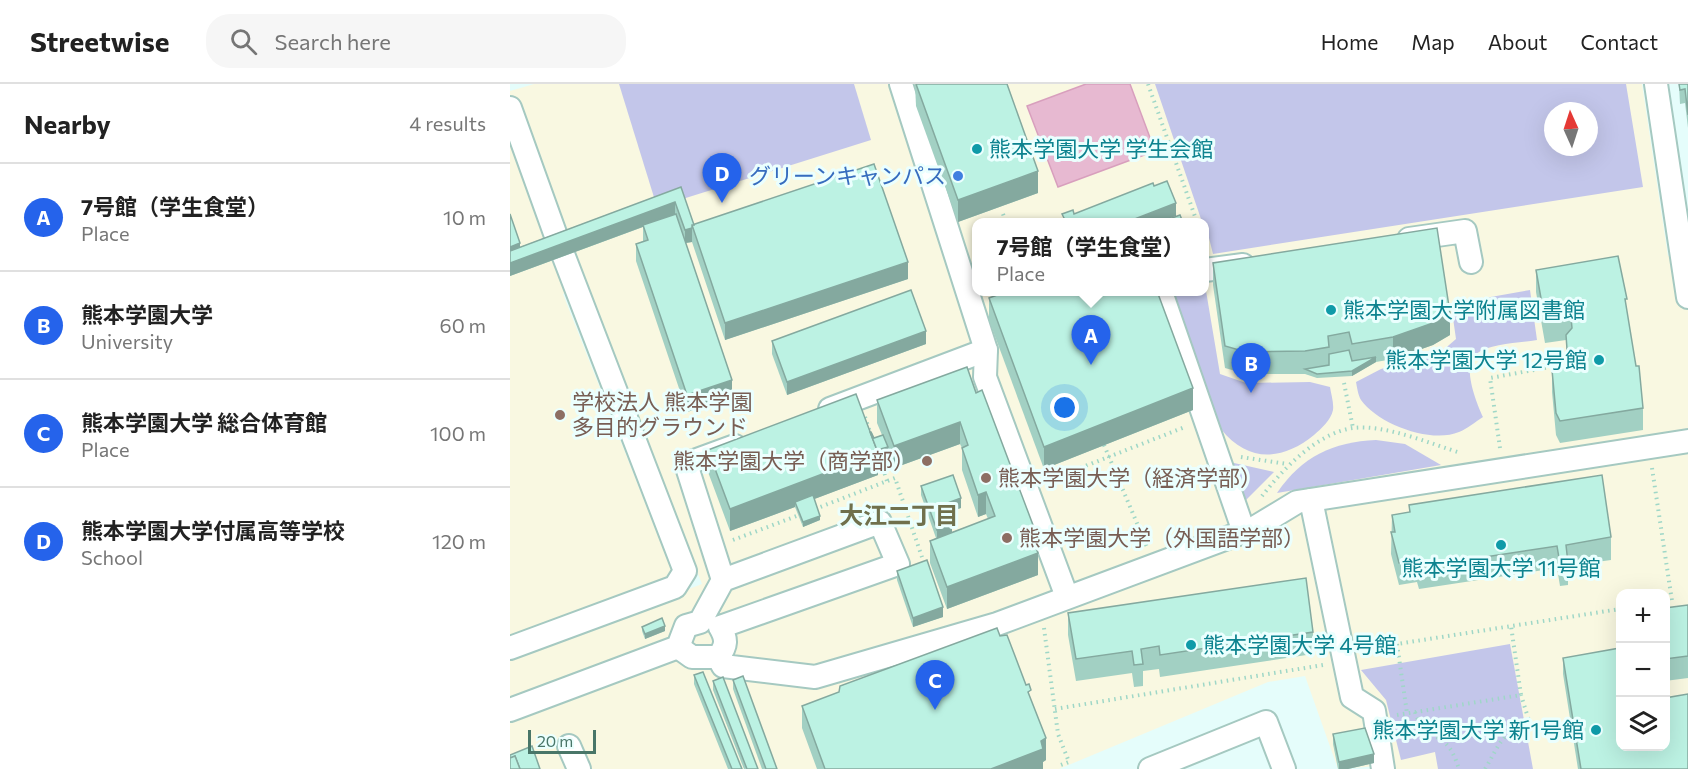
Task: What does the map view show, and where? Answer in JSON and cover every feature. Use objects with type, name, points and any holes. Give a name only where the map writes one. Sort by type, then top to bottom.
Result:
[{"type":"street","points":[[1656,84],[1688,297]]},
{"type":"street","points":[[928,94],[904,93],[986,350],[985,377],[1067,597]]},
{"type":"street","points":[[510,108],[556,236],[685,571],[675,587],[510,648]]},
{"type":"street","points":[[1383,243],[1465,231],[1471,262]]},
{"type":"street","points":[[1209,269],[1264,261]]},
{"type":"street","points":[[1163,296],[1215,449],[1249,530]]},
{"type":"street","points":[[805,419],[986,350]]},
{"type":"street","points":[[710,625],[723,580],[687,464],[751,439]]},
{"type":"street","points":[[718,657],[723,666],[816,677],[997,624],[1249,530],[1297,502],[1688,441]]},
{"type":"street","points":[[1311,500],[1352,697],[1374,711],[1383,766]]},
{"type":"street","points":[[510,710],[678,647],[686,626],[710,625],[898,564],[880,522],[723,580]]},
{"type":"street","points":[[678,647],[692,657],[718,657],[724,650],[726,638],[710,625]]},
{"type":"street","points":[[1150,769],[1266,722],[1284,769]]},
{"type":"street","points":[[569,746],[579,769]]},
{"type":"path","points":[[1148,84],[1196,218]]},
{"type":"path","points":[[1003,214],[1004,218]]},
{"type":"path","points":[[1494,472],[1490,378],[1562,365]]},
{"type":"path","points":[[1344,383],[1353,428]]},
{"type":"path","points":[[859,398],[887,482]]},
{"type":"path","points":[[1026,489],[1205,419]]},
{"type":"path","points":[[1249,530],[1263,495],[1287,464],[1327,438],[1353,428],[1418,439],[1474,458],[1494,472]]},
{"type":"path","points":[[1104,446],[1155,564]]},
{"type":"path","points":[[1648,447],[1672,601],[1670,601]]},
{"type":"path","points":[[1215,449],[1249,459],[1287,464]]},
{"type":"path","points":[[1041,607],[1058,734],[1069,762],[1061,765],[1062,769]]},
{"type":"path","points":[[1055,709],[1344,657],[1397,644],[1616,610]]},
{"type":"path","points":[[1485,769],[1498,742],[1520,726],[1530,724],[1521,695],[1511,626]]},
{"type":"path","points":[[1397,644],[1407,713]]},
{"type":"path","points":[[1375,718],[1521,695]]},
{"type":"path","points":[[1415,712],[1423,732],[1441,737],[1455,756],[1459,769]]},
{"type":"shaded area","points":[[534,84],[1642,84],[1668,256],[1688,253],[1688,769],[1393,769],[1391,765],[1338,769],[1305,676],[1268,682],[1059,769],[510,769],[510,657],[702,584],[585,285],[563,294],[671,569],[670,577],[510,638],[510,91]]},
{"type":"shaded area","points":[[619,84],[854,84],[871,140],[657,207]]},
{"type":"shaded area","points":[[1086,84],[1130,84],[1155,151],[1058,187],[1027,106]]},
{"type":"shaded area","points":[[1155,84],[1626,84],[1643,187],[1213,254],[1209,238],[1209,218],[1201,218]]},
{"type":"shaded area","points":[[1530,290],[1537,340],[1482,350],[1472,359],[1470,375],[1483,417],[1468,427],[1447,435],[1406,430],[1380,417],[1361,400],[1356,382],[1381,369],[1441,352],[1456,339],[1451,304]]},
{"type":"shaded area","points":[[1171,296],[1207,296],[1220,374],[1246,383],[1310,382],[1330,387],[1333,401],[1332,414],[1320,430],[1290,450],[1266,454],[1254,453],[1231,440],[1221,429]]},
{"type":"shaded area","points":[[1376,440],[1405,444],[1441,465],[1277,493],[1297,469],[1320,453],[1346,444]]},
{"type":"shaded area","points":[[1234,463],[1274,472],[1245,501],[1241,497],[1231,467]]},
{"type":"shaded area","points":[[1510,644],[1533,769],[1438,769],[1435,752],[1401,760],[1386,700],[1361,670]]},
{"type":"building","name":"熊本学園大学 学生会館","points":[[916,84],[1007,84],[1038,171],[958,200]]},
{"type":"building","points":[[1679,84],[1688,84],[1688,115],[1685,89],[1680,90]]},
{"type":"building","points":[[874,164],[908,262],[725,323],[692,225]]},
{"type":"building","points":[[1167,181],[1176,203],[1137,218],[1064,218],[1062,214],[1073,210],[1074,214],[1153,183],[1154,186]]},
{"type":"building","points":[[681,187],[694,225],[692,228],[685,230],[675,202],[510,263],[510,251]]},
{"type":"building","points":[[510,214],[520,243],[510,247]]},
{"type":"building","points":[[676,214],[732,380],[687,395],[636,244],[648,240],[643,225]]},
{"type":"building","name":"熊本学園大学附属図書館","points":[[1437,228],[1450,313],[1433,323],[1393,337],[1352,344],[1349,332],[1328,336],[1329,347],[1305,351],[1246,352],[1225,346],[1213,263]]},
{"type":"building","name":"熊本学園大学 12号館","points":[[1618,256],[1627,299],[1625,299],[1636,366],[1639,366],[1643,408],[1560,421],[1556,413],[1552,370],[1578,366],[1576,356],[1572,356],[1567,349],[1566,335],[1572,328],[1571,318],[1545,321],[1536,270]]},
{"type":"building","points":[[911,290],[926,331],[787,382],[772,341]]},
{"type":"building","points":[[994,296],[1159,296],[1193,388],[1044,447],[989,298]]},
{"type":"building","points":[[1349,350],[1352,361],[1376,357],[1352,371],[1317,374],[1305,369],[1329,365],[1329,354]]},
{"type":"building","points":[[967,367],[976,393],[982,390],[1033,525],[1028,528],[1038,553],[947,587],[930,541],[995,516],[986,492],[978,495],[962,448],[968,445],[960,422],[894,446],[877,400]]},
{"type":"building","points":[[856,394],[878,453],[730,509],[708,450]]},
{"type":"building","points":[[870,432],[874,438],[883,435],[888,447],[877,450]]},
{"type":"building","points":[[953,475],[961,498],[945,504],[952,525],[937,530],[921,486]]},
{"type":"building","name":"熊本学園大学 11号館","points":[[1602,475],[1611,537],[1566,545],[1568,563],[1560,564],[1557,546],[1419,567],[1417,560],[1399,563],[1391,532],[1395,532],[1392,515],[1410,512],[1409,505]]},
{"type":"building","points":[[813,495],[820,516],[803,522],[795,502]]},
{"type":"building","points":[[927,560],[943,607],[913,618],[897,571]]},
{"type":"building","points":[[1306,578],[1313,632],[1160,655],[1159,646],[1141,649],[1143,664],[1134,665],[1132,651],[1076,659],[1068,613]]},
{"type":"building","points":[[1688,605],[1688,656],[1670,658],[1670,607]]},
{"type":"building","points":[[662,618],[665,626],[645,634],[642,627]]},
{"type":"building","points":[[997,628],[1000,636],[1007,635],[1026,685],[1029,684],[1031,690],[1028,692],[1046,738],[1041,741],[1043,749],[991,769],[825,769],[802,706],[839,692],[840,686]]},
{"type":"building","name":"熊本学園大学 新1号館","points":[[1616,649],[1616,751],[1670,751],[1670,697],[1688,694],[1688,769],[1581,769],[1563,658]]},
{"type":"building","points":[[703,672],[742,769],[732,769],[694,675]]},
{"type":"building","points":[[743,676],[777,769],[766,769],[733,680]]},
{"type":"building","points":[[723,677],[758,769],[747,769],[713,681]]},
{"type":"building","points":[[1365,728],[1374,754],[1339,762],[1333,734]]},
{"type":"building","points":[[532,746],[540,769],[520,769],[515,756],[510,758],[510,755]]},
{"type":"building","points":[[515,756],[520,769],[510,769],[510,758]]},
{"type":"place","name":"熊本学園大学 学生会館","points":[[977,149]]},
{"type":"place","name":"グリーンキャンパス","points":[[958,176]]},
{"type":"place","name":"熊本学園大学付属高等学校","points":[[722,203]]},
{"type":"place","name":"熊本学園大学附属図書館","points":[[1331,310]]},
{"type":"place","name":"熊本学園大学 12号館","points":[[1599,360]]},
{"type":"place","name":"7号館（学生食堂）","points":[[1091,365]]},
{"type":"place","name":"熊本学園大学","points":[[1251,393]]},
{"type":"place","name":"学校法人 熊本学園 多目的グラウンド","points":[[560,415]]},
{"type":"place","name":"熊本学園大学（商学部）","points":[[927,461]]},
{"type":"place","name":"熊本学園大学（経済学部）","points":[[986,478]]},
{"type":"place","name":"熊本学園大学（外国語学部）","points":[[1007,538]]},
{"type":"place","name":"熊本学園大学 11号館","points":[[1501,545]]},
{"type":"place","name":"熊本学園大学 4号館","points":[[1191,645]]},
{"type":"place","name":"熊本学園大学 総合体育館","points":[[935,710]]},
{"type":"place","name":"熊本学園大学 新1号館","points":[[1596,730]]},
{"type":"district","name":"大江二丁目","points":[[899,516]]}]
